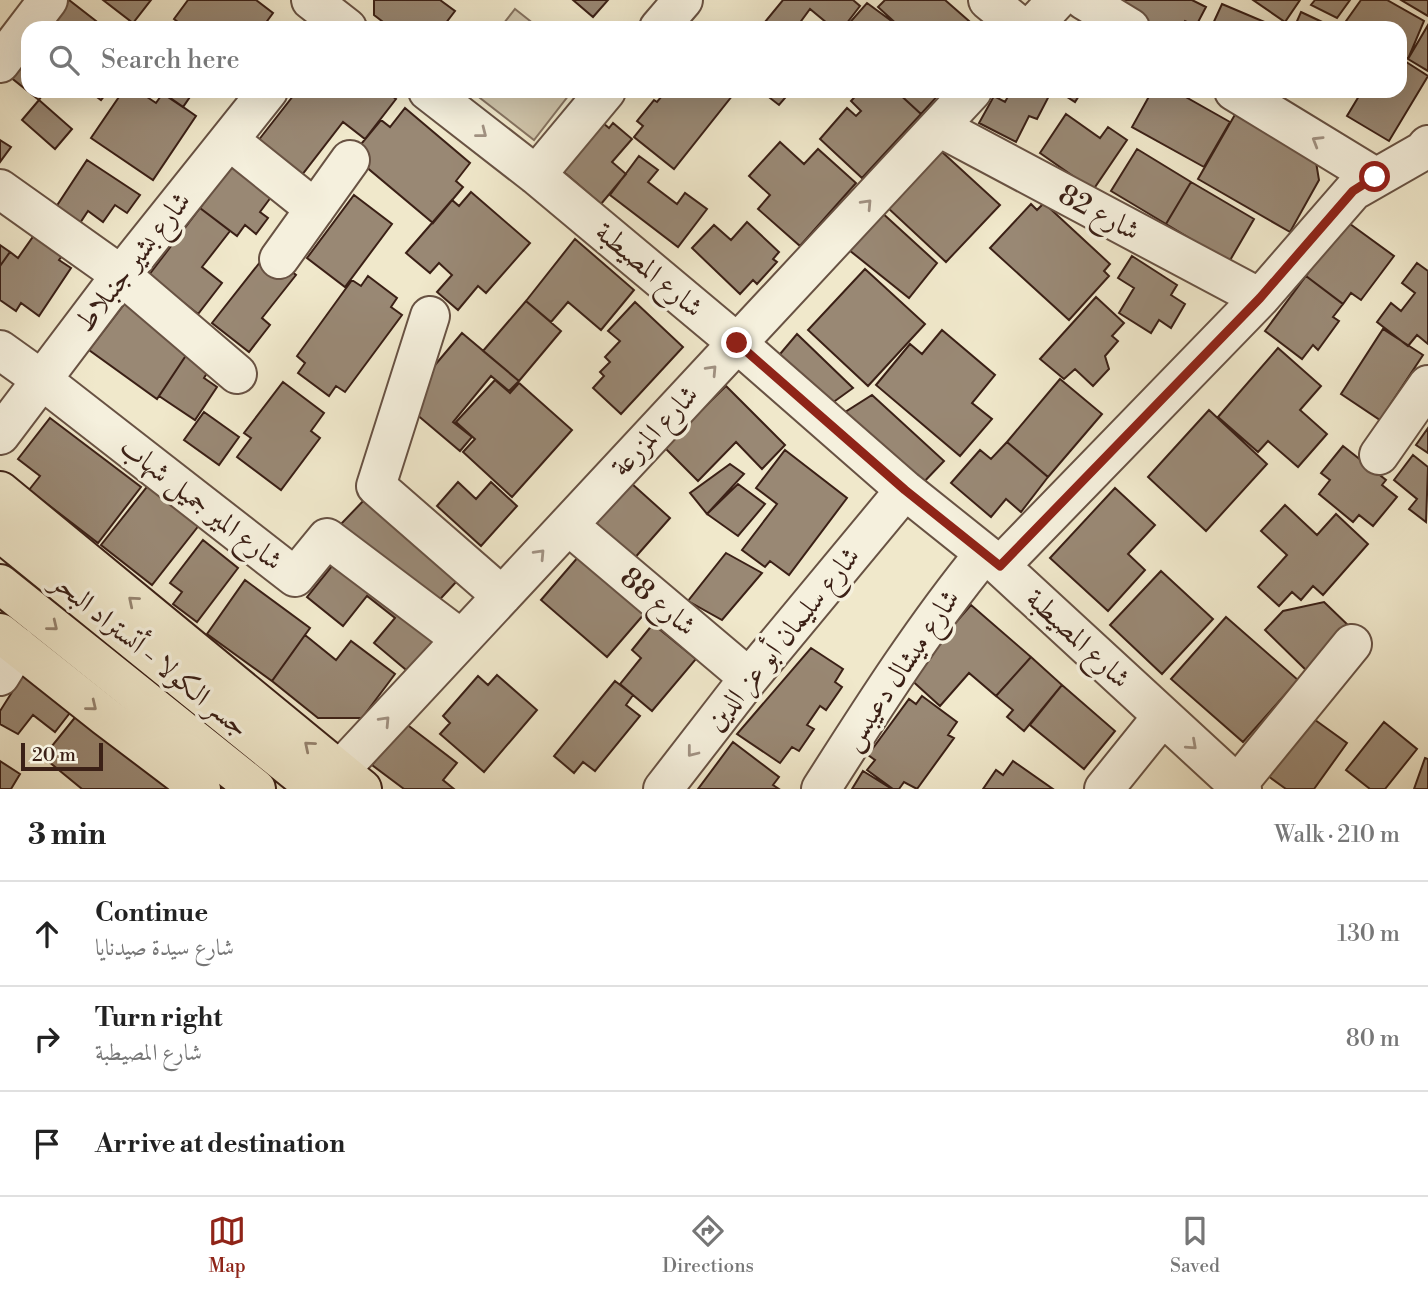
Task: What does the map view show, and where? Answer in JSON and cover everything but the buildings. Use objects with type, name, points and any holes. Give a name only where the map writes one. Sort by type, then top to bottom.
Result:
[{"type":"main road","points":[[0,491],[329,781]]},
{"type":"main road","name":"جسر الكولا - أتستراد البحر","points":[[0,533],[329,781]]},
{"type":"main road","name":"جسر الكولا - أتستراد البحر","points":[[0,584],[256,789]]},
{"type":"main road","points":[[6,652],[201,789]]},
{"type":"street","points":[[32,21],[48,0]]},
{"type":"street","points":[[665,21],[683,0]]},
{"type":"street","points":[[988,0],[1014,21]]},
{"type":"street","points":[[1038,21],[1057,0]]},
{"type":"street","points":[[1084,0],[1118,21]]},
{"type":"street","points":[[0,62],[21,35]]},
{"type":"street","name":"شارع بشير جنبلاط","points":[[0,435],[121,275],[262,98]]},
{"type":"street","name":"شارع المصيطبة","points":[[437,98],[536,175],[737,343],[905,490],[992,560],[1240,787]]},
{"type":"street","points":[[536,175],[600,98]]},
{"type":"street","name":"شارع المزرعة","points":[[329,781],[966,98]]},
{"type":"street","points":[[1245,98],[1375,177]]},
{"type":"street","name":"شارع 82","points":[[939,127],[1260,298]]},
{"type":"street","points":[[229,140],[315,209]]},
{"type":"street","name":"شارع ميشال دعيبس","points":[[821,789],[877,702],[963,580],[992,560],[1260,298],[1353,191],[1426,150]]},
{"type":"street","points":[[279,259],[350,160]]},
{"type":"street","points":[[0,189],[121,275],[237,374]]},
{"type":"street","points":[[430,316],[376,486],[502,596]]},
{"type":"street","name":"شارع المير جميل شهاب","points":[[0,351],[42,380],[295,577],[327,538],[461,639]]},
{"type":"street","points":[[1380,455],[1428,385]]},
{"type":"street","name":"شارع سليمان أبو عز الدين","points":[[663,789],[748,678],[905,490]]},
{"type":"street","name":"شارع 88","points":[[568,525],[748,678]]},
{"type":"street","points":[[1240,787],[1352,644]]},
{"type":"street","points":[[1104,789],[1162,717]]},
{"type":"shaded area","points":[[515,9],[530,21],[506,21]]},
{"type":"shaded area","points":[[480,98],[567,98],[534,140]]},
{"type":"route","points":[[737,343],[905,490],[1000,566],[1260,298],[1353,191],[1375,177]]}]
